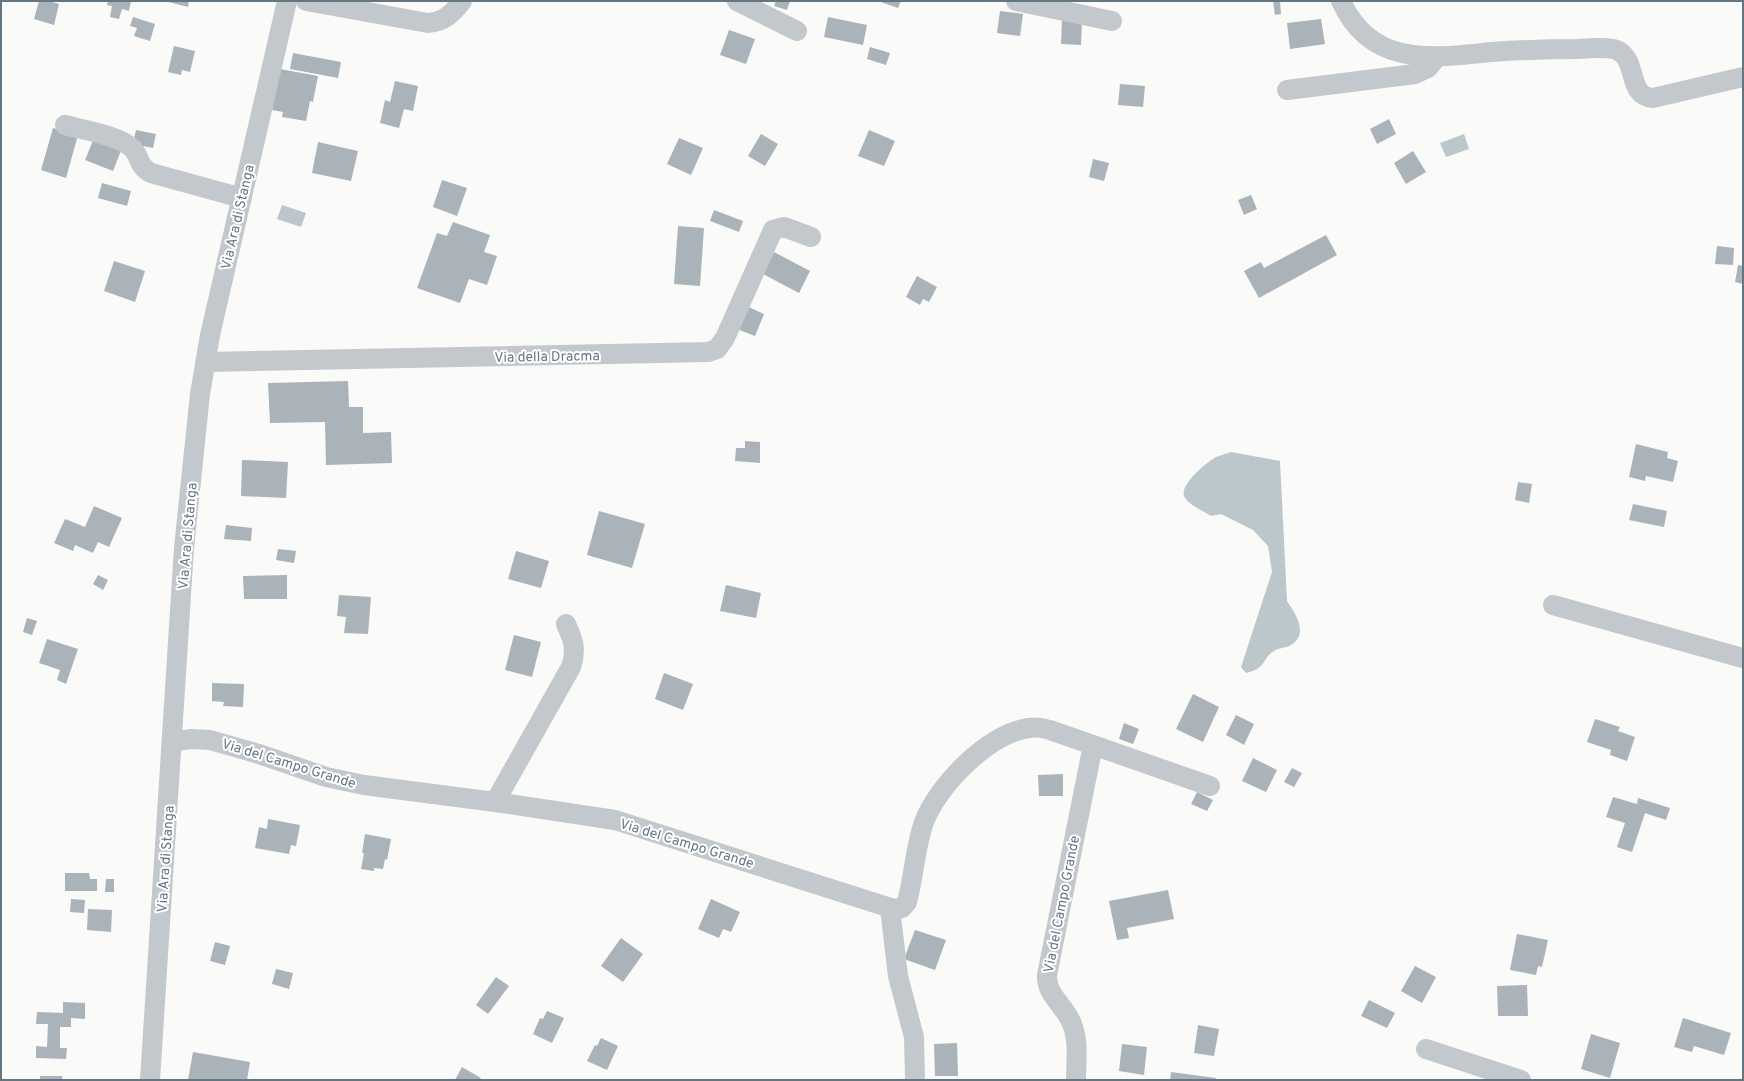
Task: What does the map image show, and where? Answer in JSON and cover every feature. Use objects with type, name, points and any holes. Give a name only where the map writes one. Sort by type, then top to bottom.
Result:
[{"type":"street","name":"Via Ara di Stanga","points":[[150,1080],[173,742],[184,548],[205,362],[287,1]]},
{"type":"street","points":[[306,1],[428,23],[437,22],[447,17],[462,1]]},
{"type":"street","points":[[738,1],[797,31]]},
{"type":"street","points":[[1016,1],[1112,21]]},
{"type":"street","points":[[1341,1],[1356,25],[1366,35],[1384,46],[1410,55],[1437,57],[1533,50],[1614,49],[1622,53],[1629,60],[1635,84],[1639,93],[1653,98],[1743,77]]},
{"type":"street","points":[[1287,90],[1415,74],[1428,68],[1437,57]]},
{"type":"street","points":[[64,125],[108,136],[127,144],[134,149],[141,166],[151,173],[242,198]]},
{"type":"street","name":"Via della Dracma","points":[[205,362],[708,352],[717,349],[725,338],[773,230],[784,227],[811,237]]},
{"type":"street","points":[[1553,605],[1743,658]]},
{"type":"street","points":[[495,802],[571,667],[575,654],[574,645],[566,624]]},
{"type":"street","points":[[915,1080],[914,1038],[898,976],[890,908],[898,909],[907,902],[923,824],[933,803],[952,779],[976,755],[1004,737],[1030,727],[1050,730],[1210,786]]},
{"type":"street","name":"Via del Campo Grande","points":[[173,742],[190,739],[210,740],[342,781],[384,788],[596,816],[621,822],[890,908]]},
{"type":"street","name":"Via del Campo Grande","points":[[1076,1080],[1076,1049],[1074,1029],[1064,1009],[1048,990],[1047,975],[1092,745]]},
{"type":"street","points":[[1426,1049],[1521,1080]]},
{"type":"shaded area","points":[[1464,134],[1469,149],[1446,157],[1440,143]]},
{"type":"shaded area","points":[[282,205],[306,213],[301,227],[277,219]]},
{"type":"shaded area","points":[[1231,452],[1280,461],[1287,601],[1297,618],[1300,631],[1299,637],[1295,642],[1289,646],[1277,649],[1267,657],[1258,669],[1246,673],[1241,667],[1272,572],[1268,546],[1253,530],[1221,514],[1211,516],[1192,505],[1184,496],[1186,486],[1201,468],[1216,457]]},
{"type":"building","points":[[39,1],[49,1],[59,4],[54,25],[34,19]]},
{"type":"building","points":[[108,1],[131,1],[129,11],[122,9],[119,19],[110,17],[112,6],[107,5]]},
{"type":"building","points":[[165,1],[189,1],[188,7]]},
{"type":"building","points":[[776,1],[790,1],[787,10],[774,6]]},
{"type":"building","points":[[878,1],[901,1],[898,8]]},
{"type":"building","points":[[1273,1],[1280,1],[1281,14],[1275,15]]},
{"type":"building","points":[[1000,11],[1023,14],[1020,36],[997,33]]},
{"type":"building","points":[[133,17],[155,24],[150,41],[134,36],[137,28],[130,26]]},
{"type":"building","points":[[828,17],[867,25],[863,45],[824,37]]},
{"type":"building","points":[[1321,19],[1325,44],[1290,49],[1287,23]]},
{"type":"building","points":[[1062,20],[1082,21],[1081,45],[1061,44]]},
{"type":"building","points":[[729,30],[755,39],[746,64],[720,55]]},
{"type":"building","points":[[174,46],[195,51],[190,72],[182,70],[181,75],[168,72]]},
{"type":"building","points":[[870,47],[890,53],[886,65],[867,59]]},
{"type":"building","points":[[293,53],[341,62],[338,78],[290,69]]},
{"type":"building","points":[[280,69],[318,76],[313,102],[310,101],[306,121],[282,117],[283,112],[272,110]]},
{"type":"building","points":[[395,81],[418,86],[413,111],[404,109],[399,128],[380,123],[385,100],[390,102]]},
{"type":"building","points":[[1120,84],[1145,86],[1143,107],[1118,105]]},
{"type":"building","points":[[1389,119],[1396,134],[1377,144],[1370,129]]},
{"type":"building","points":[[53,128],[78,135],[66,178],[41,170]]},
{"type":"building","points":[[136,130],[156,134],[153,148],[133,144]]},
{"type":"building","points":[[869,130],[895,141],[884,166],[858,156]]},
{"type":"building","points":[[761,134],[778,144],[765,166],[748,156]]},
{"type":"building","points":[[94,138],[122,148],[113,171],[85,160]]},
{"type":"building","points":[[679,138],[703,148],[691,175],[667,164]]},
{"type":"building","points":[[318,142],[358,151],[351,181],[312,173]]},
{"type":"building","points":[[1413,151],[1426,172],[1406,184],[1394,163]]},
{"type":"building","points":[[1093,159],[1109,163],[1104,181],[1089,177]]},
{"type":"building","points":[[442,180],[467,188],[457,216],[433,207]]},
{"type":"building","points":[[102,183],[131,191],[127,206],[98,198]]},
{"type":"building","points":[[1251,195],[1257,209],[1244,215],[1238,200]]},
{"type":"building","points":[[714,210],[743,221],[739,232],[710,221]]},
{"type":"building","points":[[453,222],[490,235],[484,252],[497,256],[487,285],[469,279],[460,303],[417,288],[437,233],[447,236]]},
{"type":"building","points":[[678,226],[704,228],[700,286],[674,284]]},
{"type":"building","points":[[1326,235],[1337,255],[1259,298],[1244,271],[1261,262],[1264,268]]},
{"type":"building","points":[[1717,246],[1734,248],[1733,265],[1715,264]]},
{"type":"building","points":[[774,252],[810,271],[799,293],[763,274]]},
{"type":"building","points":[[114,261],[145,271],[135,302],[104,291]]},
{"type":"building","points":[[1738,265],[1743,266],[1743,284],[1735,282]]},
{"type":"building","points":[[917,276],[937,287],[929,302],[923,299],[920,305],[906,297]]},
{"type":"building","points":[[746,306],[764,314],[755,336],[737,329]]},
{"type":"building","points":[[348,381],[349,407],[363,407],[363,433],[391,432],[392,463],[326,465],[325,422],[270,423],[268,383]]},
{"type":"building","points":[[745,441],[760,442],[760,463],[735,461],[736,448],[745,448]]},
{"type":"building","points":[[1636,444],[1668,452],[1667,458],[1678,461],[1673,482],[1646,476],[1645,481],[1629,477]]},
{"type":"building","points":[[242,460],[288,462],[286,498],[241,496]]},
{"type":"building","points":[[1518,482],[1532,484],[1529,503],[1515,500]]},
{"type":"building","points":[[1633,504],[1667,511],[1664,527],[1629,520]]},
{"type":"building","points":[[94,506],[122,518],[109,547],[98,542],[93,553],[75,545],[73,551],[54,543],[65,519],[85,527]]},
{"type":"building","points":[[599,511],[645,524],[632,568],[587,555]]},
{"type":"building","points":[[226,525],[252,528],[251,541],[224,539]]},
{"type":"building","points":[[278,549],[296,551],[294,563],[276,560]]},
{"type":"building","points":[[516,551],[549,561],[541,588],[508,579]]},
{"type":"building","points":[[98,575],[108,580],[103,590],[93,584]]},
{"type":"building","points":[[287,575],[287,599],[244,599],[243,576]]},
{"type":"building","points":[[726,585],[761,593],[756,618],[720,611]]},
{"type":"building","points":[[339,595],[371,597],[368,634],[344,633],[346,617],[337,616]]},
{"type":"building","points":[[27,618],[37,621],[32,635],[23,632]]},
{"type":"building","points":[[514,635],[541,642],[532,677],[505,670]]},
{"type":"building","points":[[47,639],[78,649],[66,684],[57,680],[60,670],[39,663]]},
{"type":"building","points":[[664,673],[693,684],[683,710],[655,699]]},
{"type":"building","points":[[212,683],[244,684],[243,707],[223,706],[224,702],[212,701]]},
{"type":"building","points":[[1193,694],[1219,707],[1203,742],[1176,729]]},
{"type":"building","points":[[1236,715],[1254,724],[1244,745],[1226,735]]},
{"type":"building","points":[[1595,719],[1620,727],[1618,731],[1635,737],[1627,761],[1610,755],[1611,750],[1587,742]]},
{"type":"building","points":[[1124,723],[1139,729],[1133,744],[1119,739]]},
{"type":"building","points":[[1253,758],[1277,770],[1266,792],[1242,781]]},
{"type":"building","points":[[1292,768],[1302,773],[1294,787],[1284,782]]},
{"type":"building","points":[[1063,774],[1063,796],[1039,796],[1038,775]]},
{"type":"building","points":[[1197,792],[1213,800],[1207,811],[1191,804]]},
{"type":"building","points":[[1613,797],[1637,804],[1638,798],[1670,808],[1666,820],[1645,813],[1632,852],[1617,847],[1625,823],[1606,817]]},
{"type":"building","points":[[268,819],[300,825],[296,846],[291,845],[289,854],[255,848],[259,827],[267,829]]},
{"type":"building","points":[[365,834],[391,839],[387,860],[385,859],[383,869],[374,868],[374,871],[361,869]]},
{"type":"building","points":[[65,873],[89,873],[90,879],[97,879],[97,891],[65,891]]},
{"type":"building","points":[[106,879],[114,879],[114,892],[105,892]]},
{"type":"building","points":[[1168,890],[1174,919],[1127,928],[1129,938],[1117,940],[1109,901]]},
{"type":"building","points":[[71,899],[85,900],[84,913],[70,912]]},
{"type":"building","points":[[711,899],[740,912],[731,932],[723,929],[719,938],[698,929]]},
{"type":"building","points":[[88,909],[112,910],[111,932],[87,930]]},
{"type":"building","points":[[915,930],[946,940],[935,970],[904,959]]},
{"type":"building","points":[[1517,934],[1548,940],[1542,967],[1538,966],[1536,975],[1510,970]]},
{"type":"building","points":[[621,938],[643,954],[623,982],[601,966]]},
{"type":"building","points":[[215,942],[230,946],[225,965],[210,961]]},
{"type":"building","points":[[1415,966],[1436,977],[1422,1003],[1401,991]]},
{"type":"building","points":[[276,969],[293,973],[289,989],[272,984]]},
{"type":"building","points":[[496,977],[509,986],[488,1014],[476,1005]]},
{"type":"building","points":[[1527,985],[1528,1016],[1498,1016],[1497,986]]},
{"type":"building","points":[[1369,1000],[1395,1013],[1387,1028],[1361,1016]]},
{"type":"building","points":[[63,1002],[85,1003],[85,1019],[71,1018],[71,1027],[60,1027],[60,1048],[67,1048],[66,1059],[36,1058],[36,1046],[47,1047],[48,1024],[36,1024],[37,1012],[63,1013]]},
{"type":"building","points":[[547,1011],[564,1018],[552,1043],[533,1034],[540,1018],[543,1019]]},
{"type":"building","points":[[1683,1018],[1731,1033],[1724,1055],[1694,1046],[1692,1052],[1674,1047]]},
{"type":"building","points":[[1198,1025],[1219,1029],[1214,1056],[1194,1053]]},
{"type":"building","points":[[1591,1034],[1620,1043],[1610,1078],[1581,1069]]},
{"type":"building","points":[[601,1038],[618,1046],[607,1070],[587,1061],[595,1045],[597,1046]]},
{"type":"building","points":[[957,1043],[958,1076],[935,1076],[934,1044]]},
{"type":"building","points":[[1122,1044],[1147,1047],[1144,1075],[1119,1071]]},
{"type":"building","points":[[193,1052],[250,1062],[247,1080],[188,1080]]},
{"type":"building","points":[[462,1067],[481,1078],[479,1080],[455,1080]]},
{"type":"building","points":[[1171,1072],[1216,1078],[1215,1080],[1170,1080]]},
{"type":"building","points":[[40,1076],[62,1076],[62,1080],[40,1080]]}]
